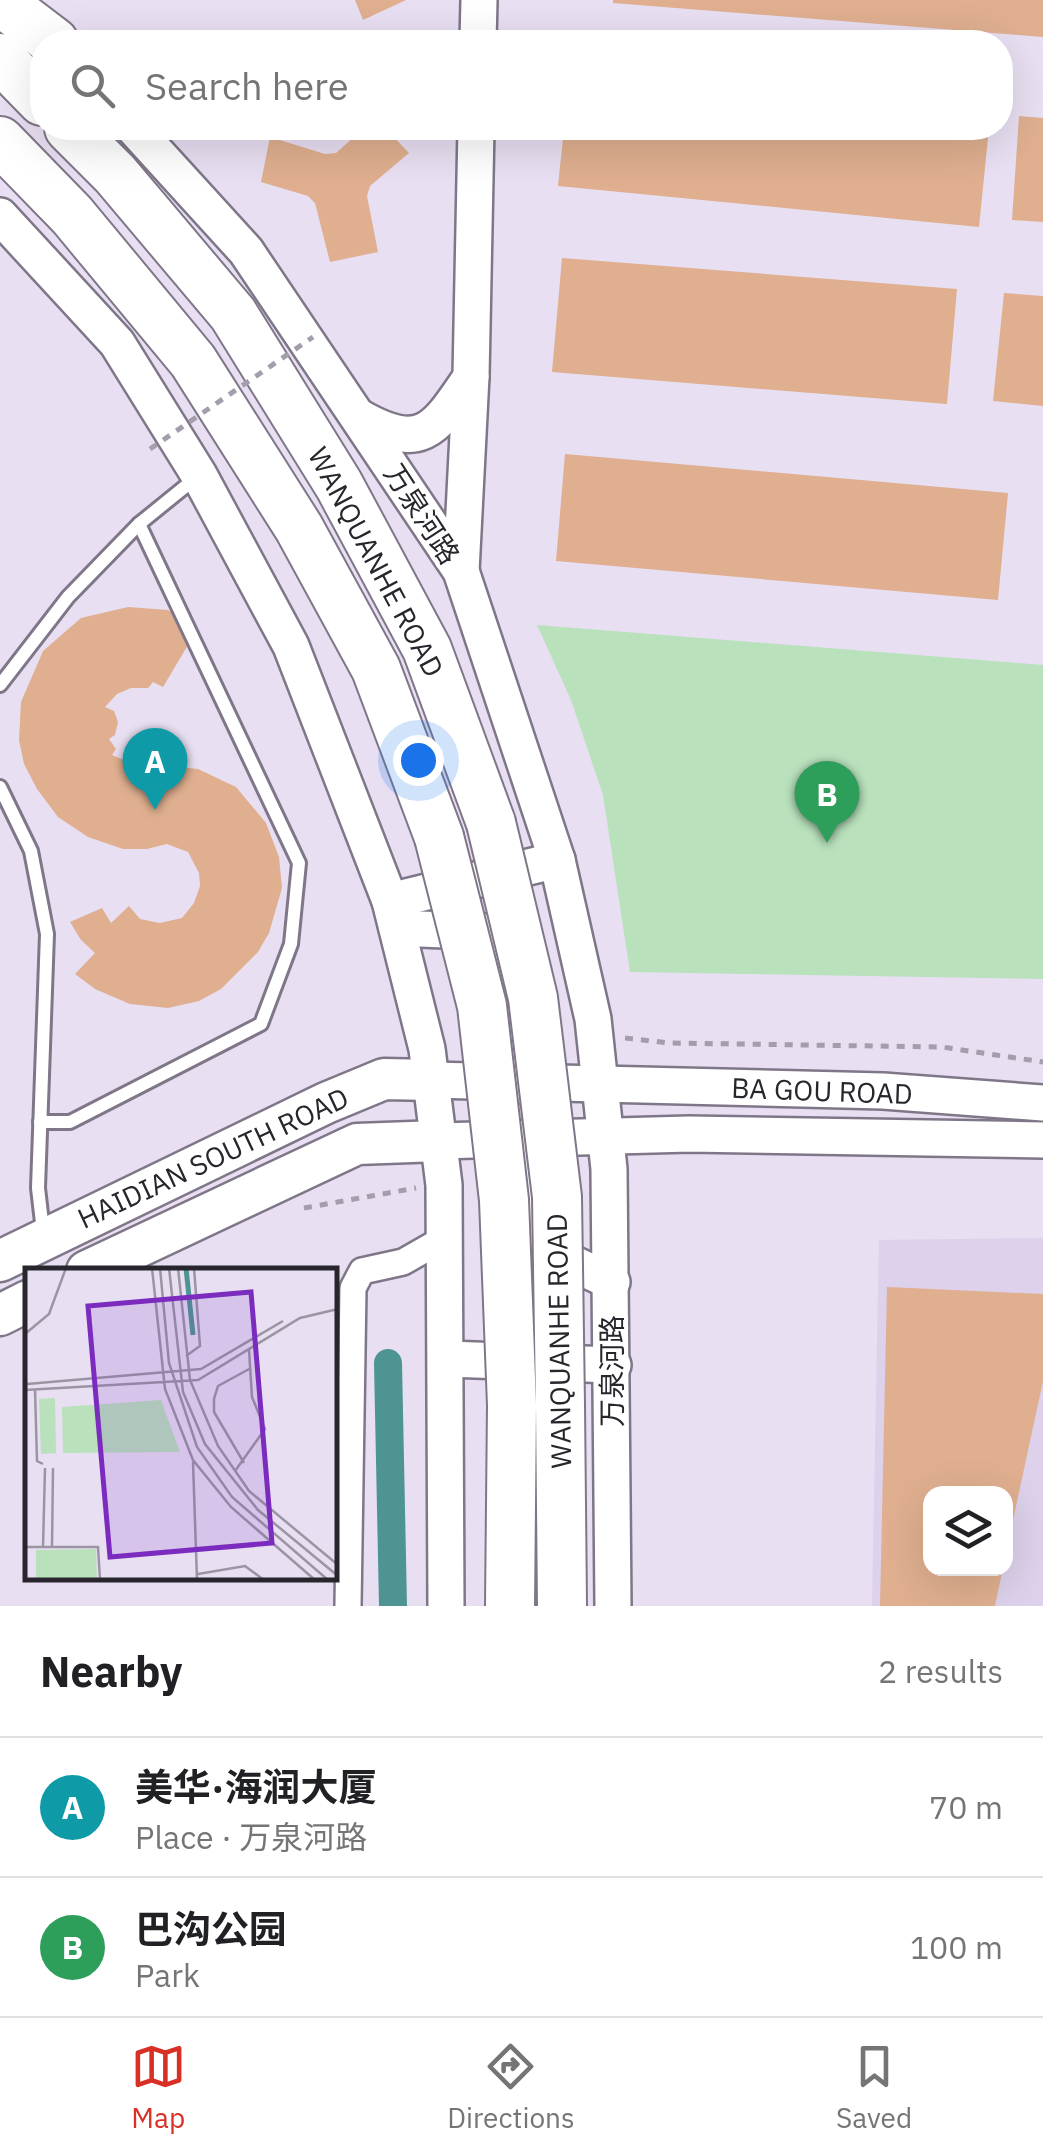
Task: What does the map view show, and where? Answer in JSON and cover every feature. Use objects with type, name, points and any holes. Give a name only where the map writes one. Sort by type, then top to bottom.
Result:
[{"type":"highway","points":[[0,1],[39,30]]},
{"type":"highway","points":[[0,58],[30,89]]},
{"type":"highway","name":"WANQUANHE ROAD","points":[[81,140],[115,174],[233,314],[340,484],[427,649],[491,822],[533,998],[557,1197],[562,1606]]},
{"type":"highway","name":"WANQUANHE ROAD","points":[[0,141],[72,215],[193,361],[289,512],[376,668],[439,837],[482,1006],[504,1200],[512,1406],[510,1606]]},
{"type":"main road","name":"HAIDIAN SOUTH ROAD","points":[[0,1262],[326,1103],[384,1079],[432,1080]]},
{"type":"main road","name":"HAIDIAN SOUTH ROAD","points":[[92,1268],[357,1144],[439,1142]]},
{"type":"main road","points":[[0,1315],[25,1302]]},
{"type":"street","points":[[15,0],[44,30]]},
{"type":"street","points":[[478,30],[479,0]]},
{"type":"street","name":"万泉河路","points":[[145,140],[246,251],[461,571],[558,860],[594,1018],[607,1136],[613,1364],[612,1606]]},
{"type":"street","points":[[461,571],[471,376],[476,140]]},
{"type":"street","points":[[0,216],[117,344],[200,475],[292,646],[394,914],[432,1080],[439,1142],[447,1359],[446,1606]]},
{"type":"street","points":[[359,417],[388,434],[408,436],[425,430],[440,420],[471,376]]},
{"type":"street","points":[[394,914],[558,860]]},
{"type":"street","points":[[394,914],[491,932],[509,1006],[521,1082],[536,1246],[612,1282]]},
{"type":"street","name":"BA GOU ROAD","points":[[432,1080],[883,1092],[1043,1103]]},
{"type":"street","name":"BA GOU ROAD","points":[[439,1142],[689,1134],[1043,1140]]},
{"type":"street","points":[[348,1606],[353,1288],[362,1271],[403,1262],[445,1238]]},
{"type":"street","points":[[447,1359],[613,1364]]},
{"type":"lane","points":[[0,685],[68,597],[139,524],[200,475]]},
{"type":"lane","points":[[40,1122],[70,1122],[262,1024],[291,944],[300,863],[139,524]]},
{"type":"lane","points":[[0,787],[31,851],[47,934],[38,1188],[44,1238]]},
{"type":"path","points":[[150,450],[313,336]]},
{"type":"path","name":"BA GOU ROAD","points":[[670,1043],[942,1047],[1043,1062]]},
{"type":"path","points":[[296,1209],[369,1195]]},
{"type":"shaded area","points":[[1043,1238],[1043,1606],[872,1606],[879,1240]]},
{"type":"green space","points":[[537,625],[1043,665],[1043,979],[630,972],[603,795],[571,700]]},
{"type":"building","points":[[355,0],[406,0],[363,20]]},
{"type":"building","points":[[1043,0],[1043,37],[1013,35],[1013,30],[954,30],[613,3]]},
{"type":"building","points":[[1019,116],[1043,118],[1043,222],[1012,220]]},
{"type":"building","points":[[269,140],[325,154],[336,153],[351,140],[397,140],[409,153],[370,186],[367,196],[378,252],[330,262],[315,203],[308,196],[261,182]]},
{"type":"building","points":[[563,140],[988,140],[979,227],[558,186]]},
{"type":"building","points":[[562,258],[957,289],[947,404],[552,372]]},
{"type":"building","points":[[1004,293],[1043,296],[1043,406],[993,401]]},
{"type":"building","points":[[565,454],[1008,493],[998,600],[556,561]]},
{"type":"building","points":[[128,607],[168,610],[187,622],[183,633],[191,640],[163,687],[153,682],[148,688],[131,688],[117,694],[105,707],[114,711],[118,722],[115,735],[109,739],[116,749],[112,755],[129,762],[198,769],[236,787],[266,823],[279,857],[282,888],[269,933],[258,952],[221,989],[199,1001],[168,1008],[130,1004],[95,989],[75,974],[95,953],[70,922],[102,908],[111,923],[129,906],[140,919],[160,923],[182,918],[194,903],[200,886],[199,873],[188,852],[167,844],[123,849],[88,837],[58,817],[37,789],[24,764],[19,740],[21,702],[43,651],[81,618]]},
{"type":"building","points":[[887,1287],[1043,1294],[1043,1381],[1013,1520],[1013,1486],[923,1486],[923,1576],[1001,1576],[995,1606],[880,1606]]},
{"type":"waterway","points":[[388,1363],[393,1606]]},
{"type":"place","name":"美华·海润大厦","points":[[155,810]]},
{"type":"place","name":"巴沟公园","points":[[827,843]]}]
